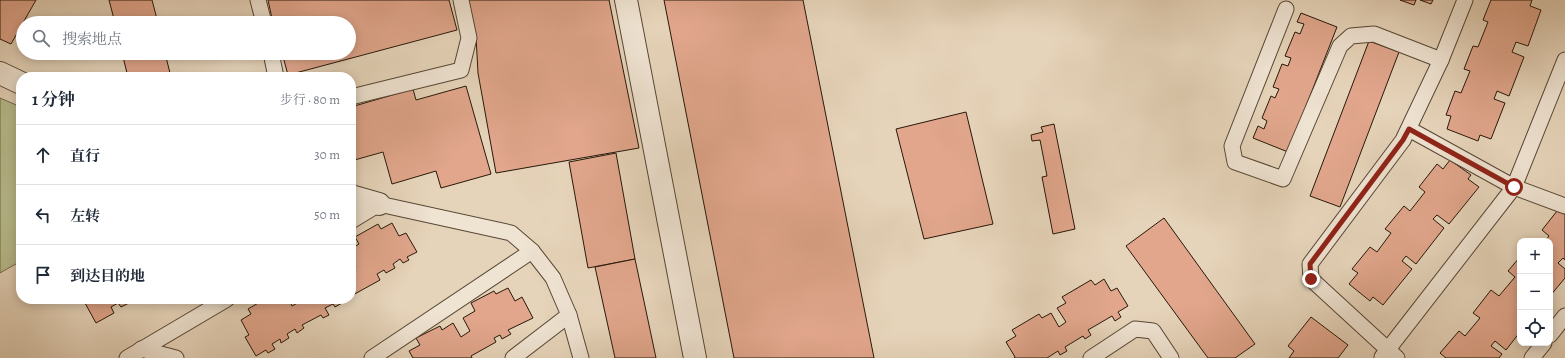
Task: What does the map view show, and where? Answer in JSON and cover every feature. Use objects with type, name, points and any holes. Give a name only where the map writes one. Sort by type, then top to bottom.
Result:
[{"type":"street","points":[[626,0],[695,358]]},
{"type":"street","points":[[0,73],[16,81]]},
{"type":"street","points":[[356,197],[378,204]]},
{"type":"lane","points":[[258,0],[262,16]]},
{"type":"lane","points":[[356,96],[461,70],[469,38],[461,0]]},
{"type":"lane","points":[[1465,0],[1441,60],[1403,140],[1310,264],[1311,279],[1389,355],[1514,187],[1565,60]]},
{"type":"lane","points":[[1286,9],[1232,146],[1235,162],[1283,179],[1340,46],[1351,36],[1374,34],[1441,60]]},
{"type":"lane","points":[[272,60],[275,72]]},
{"type":"lane","points":[[1409,129],[1514,187],[1565,206]]},
{"type":"lane","points":[[356,218],[378,204],[512,233],[532,251],[553,278],[569,315],[581,358]]},
{"type":"lane","points":[[372,358],[532,251]]},
{"type":"lane","points":[[127,358],[218,304]]},
{"type":"lane","points":[[513,358],[569,315]]},
{"type":"lane","points":[[1553,331],[1565,316]]},
{"type":"lane","points":[[1091,358],[1135,329],[1153,331],[1171,358]]},
{"type":"lane","points":[[1532,358],[1542,346]]},
{"type":"lane","points":[[141,349],[176,358]]},
{"type":"green space","points":[[0,98],[16,105],[16,264],[0,273]]},
{"type":"building","points":[[0,0],[36,0],[27,16],[16,16],[16,35],[11,44],[0,39]]},
{"type":"building","points":[[109,0],[152,0],[156,16],[113,16]]},
{"type":"building","points":[[268,0],[449,0],[457,30],[356,57],[356,16],[271,16]]},
{"type":"building","points":[[468,0],[609,0],[639,148],[496,173],[478,73],[476,36]]},
{"type":"building","points":[[664,0],[803,0],[874,358],[734,358]]},
{"type":"building","points":[[1400,0],[1416,0],[1414,5]]},
{"type":"building","points":[[1420,0],[1433,0],[1431,4]]},
{"type":"building","points":[[1491,0],[1532,0],[1530,6],[1541,10],[1528,46],[1516,42],[1512,52],[1524,57],[1509,96],[1497,91],[1494,99],[1505,103],[1491,139],[1480,135],[1478,141],[1447,129],[1451,116],[1446,115],[1455,91],[1461,93],[1470,71],[1464,69],[1473,46],[1478,47],[1488,22],[1483,20]]},
{"type":"building","points":[[1301,13],[1337,27],[1288,152],[1253,138],[1258,126],[1264,129],[1267,121],[1262,118],[1271,96],[1275,98],[1279,89],[1273,87],[1282,64],[1288,66],[1291,58],[1285,56],[1295,32],[1300,34],[1304,24],[1297,22]]},
{"type":"building","points":[[1369,41],[1399,52],[1340,207],[1310,196]]},
{"type":"building","points":[[124,60],[167,60],[170,72],[127,72]]},
{"type":"building","points":[[284,60],[344,60],[299,72],[287,72]]},
{"type":"building","points":[[466,86],[491,174],[441,188],[436,171],[392,184],[383,152],[356,160],[356,106],[413,89],[416,100]]},
{"type":"building","points":[[966,112],[993,224],[924,239],[896,129]]},
{"type":"building","points":[[1054,124],[1075,229],[1053,234],[1042,177],[1047,176],[1040,140],[1032,141],[1031,135],[1043,132],[1041,127]]},
{"type":"building","points":[[616,153],[635,259],[588,268],[569,162]]},
{"type":"building","points":[[1450,160],[1471,175],[1468,179],[1479,187],[1449,224],[1437,215],[1433,219],[1444,228],[1416,264],[1406,256],[1402,261],[1412,269],[1383,305],[1373,297],[1370,301],[1349,284],[1358,273],[1352,269],[1370,247],[1377,252],[1391,233],[1385,229],[1404,206],[1410,211],[1425,192],[1419,187],[1437,164],[1443,169]]},
{"type":"building","points":[[1561,206],[1565,209],[1565,260],[1563,258],[1558,263],[1565,269],[1565,278],[1553,292],[1553,238],[1547,238],[1549,236],[1542,230]]},
{"type":"building","points":[[1164,218],[1255,344],[1235,358],[1208,358],[1126,246]]},
{"type":"building","points":[[392,223],[399,236],[406,233],[417,252],[407,257],[409,260],[403,263],[400,259],[393,264],[395,268],[386,273],[384,270],[377,274],[380,280],[356,293],[356,246],[359,244],[356,236],[378,224],[381,229]]},
{"type":"building","points":[[635,259],[656,358],[615,358],[595,267]]},
{"type":"building","points":[[1517,260],[1517,336],[1506,350],[1495,341],[1491,346],[1502,354],[1499,358],[1446,358],[1440,353],[1459,331],[1465,336],[1480,318],[1473,313],[1491,290],[1499,296],[1515,277],[1508,271]]},
{"type":"building","points":[[1104,279],[1111,291],[1117,288],[1128,306],[1118,312],[1121,317],[1115,321],[1112,316],[1088,330],[1091,335],[1085,339],[1083,336],[1065,347],[1067,351],[1060,355],[1058,351],[1047,358],[1014,358],[1015,357],[1006,342],[1016,336],[1012,330],[1039,314],[1042,318],[1051,313],[1059,327],[1066,322],[1057,308],[1066,303],[1062,297],[1091,280],[1095,285]]},
{"type":"building","points":[[508,288],[515,301],[522,297],[533,318],[508,330],[511,334],[502,339],[500,335],[494,338],[496,342],[471,356],[472,358],[413,358],[409,351],[420,345],[416,338],[440,326],[442,330],[453,323],[461,337],[470,331],[463,318],[475,311],[471,303],[494,291],[496,294]]},
{"type":"building","points":[[86,304],[116,304],[111,307],[114,313],[96,323]]},
{"type":"building","points":[[119,304],[127,304],[121,307]]},
{"type":"building","points":[[256,304],[291,304],[292,306],[296,304],[333,304],[325,308],[329,315],[323,318],[321,315],[302,325],[304,328],[297,333],[295,329],[287,334],[289,338],[281,343],[280,339],[272,344],[275,349],[268,353],[266,350],[256,356],[245,337],[249,335],[241,320],[251,314],[248,309]]},
{"type":"building","points":[[333,304],[340,304],[335,307]]},
{"type":"building","points":[[1311,317],[1348,345],[1338,358],[1289,358],[1294,351],[1288,346]]},
{"type":"route","points":[[1311,279],[1310,264],[1403,140],[1409,129],[1514,187]]}]
